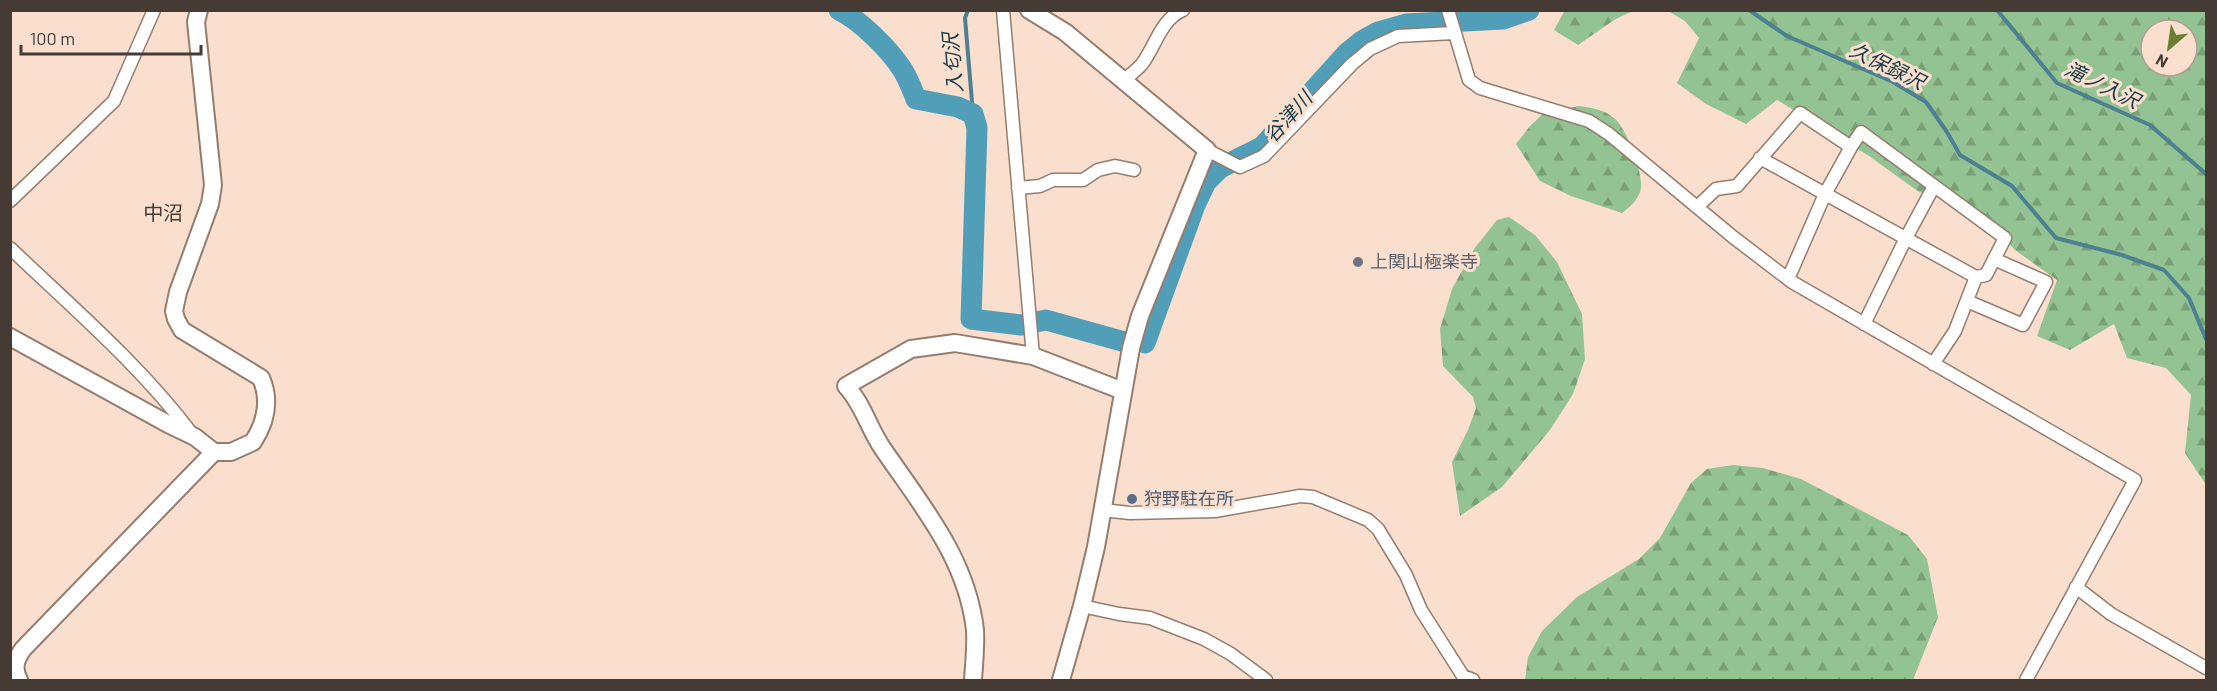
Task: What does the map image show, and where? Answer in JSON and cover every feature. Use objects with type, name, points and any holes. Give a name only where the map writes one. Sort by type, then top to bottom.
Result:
[{"type":"street","points":[[10,201],[114,101],[154,10]]},
{"type":"street","points":[[10,337],[195,437],[214,452],[231,452],[253,442],[266,412],[266,390],[261,378],[182,330],[174,311],[178,292],[210,204],[213,185],[196,22],[199,10]]},
{"type":"street","points":[[1003,10],[1033,356]]},
{"type":"street","points":[[1124,80],[1142,64],[1158,35],[1178,12],[1183,10]]},
{"type":"street","points":[[1448,10],[1469,80],[1480,88],[1589,122],[1610,134],[1788,279],[2135,480],[2026,681]]},
{"type":"street","points":[[1030,11],[1065,32],[1207,150],[1240,166],[1264,156],[1352,64],[1370,49],[1398,36],[1454,33]]},
{"type":"street","points":[[1697,207],[1716,189],[1737,186],[1800,113],[1851,147]]},
{"type":"street","points":[[1760,158],[1825,194],[1906,238],[1976,277],[1986,275],[2004,238],[1861,132],[1825,194],[1788,279]]},
{"type":"street","points":[[1061,681],[1096,548],[1131,348],[1140,316],[1207,150]]},
{"type":"street","points":[[1018,188],[1040,186],[1053,180],[1083,180],[1098,170],[1115,166],[1134,170]]},
{"type":"street","points":[[1864,324],[1934,186]]},
{"type":"street","points":[[10,248],[83,315],[175,410],[195,437]]},
{"type":"street","points":[[1967,301],[2023,325],[2046,282],[1994,259]]},
{"type":"street","points":[[1933,364],[1955,331],[1976,277]]},
{"type":"street","points":[[972,681],[975,630],[958,570],[927,510],[881,447],[855,395],[846,386],[911,349],[955,343],[1033,356],[1123,391]]},
{"type":"street","points":[[19,681],[15,668],[18,656],[23,649],[214,452]]},
{"type":"street","points":[[1102,510],[1130,513],[1215,511],[1300,496],[1313,497],[1368,520],[1378,529],[1406,575],[1421,610],[1463,676],[1473,681]]},
{"type":"street","points":[[2076,587],[2111,614],[2206,668]]},
{"type":"street","points":[[1082,606],[1150,618],[1204,639],[1231,654],[1266,681]]},
{"type":"green space","points":[[1565,10],[1633,11],[1614,20],[1578,45],[1554,30]]},
{"type":"green space","points":[[1668,11],[2206,11],[2206,485],[2185,453],[2191,395],[2166,368],[2127,358],[2114,324],[2070,350],[2037,336],[2057,280],[2015,250],[1972,205],[1919,192],[1869,156],[1777,100],[1746,124],[1706,104],[1677,83],[1699,38],[1685,21]]},
{"type":"green space","points":[[1579,106],[1602,111],[1614,118],[1624,131],[1634,153],[1640,176],[1640,192],[1637,199],[1622,213],[1571,196],[1540,181],[1516,144],[1545,112]]},
{"type":"green space","points":[[1509,217],[1535,235],[1557,262],[1582,314],[1585,359],[1573,394],[1550,430],[1502,487],[1460,516],[1452,462],[1476,408],[1473,397],[1443,366],[1440,329],[1452,289],[1474,249],[1497,220]]},
{"type":"green space","points":[[1733,465],[1763,468],[1801,479],[1908,535],[1927,559],[1938,617],[1913,680],[1525,680],[1528,657],[1542,631],[1577,597],[1639,559],[1660,538],[1691,483],[1707,469]]},
{"type":"waterway","name":"谷津川","points":[[839,10],[865,28],[890,53],[904,72],[916,99],[958,107],[973,114],[977,128],[971,319],[1021,325],[1046,320],[1125,342]]},
{"type":"waterway","name":"入匂沢","points":[[968,10],[965,18],[973,114]]},
{"type":"waterway","name":"谷津川","points":[[1145,343],[1195,205],[1206,182],[1220,168],[1262,147],[1347,53],[1378,32],[1406,24],[1503,19],[1529,10]]},
{"type":"waterway","name":"久保録沢","points":[[1749,10],[1787,36],[1893,82],[1926,102],[1960,155],[2012,186],[2056,238],[2122,255],[2164,270],[2189,298],[2206,339]]},
{"type":"waterway","name":"滝ノ入沢","points":[[1997,10],[2057,83],[2150,125],[2206,174]]},
{"type":"place","name":"上関山極楽寺","points":[[1358,262]]},
{"type":"place","name":"狩野駐在所","points":[[1132,499]]},
{"type":"district","name":"中沼","points":[[163,213]]}]
